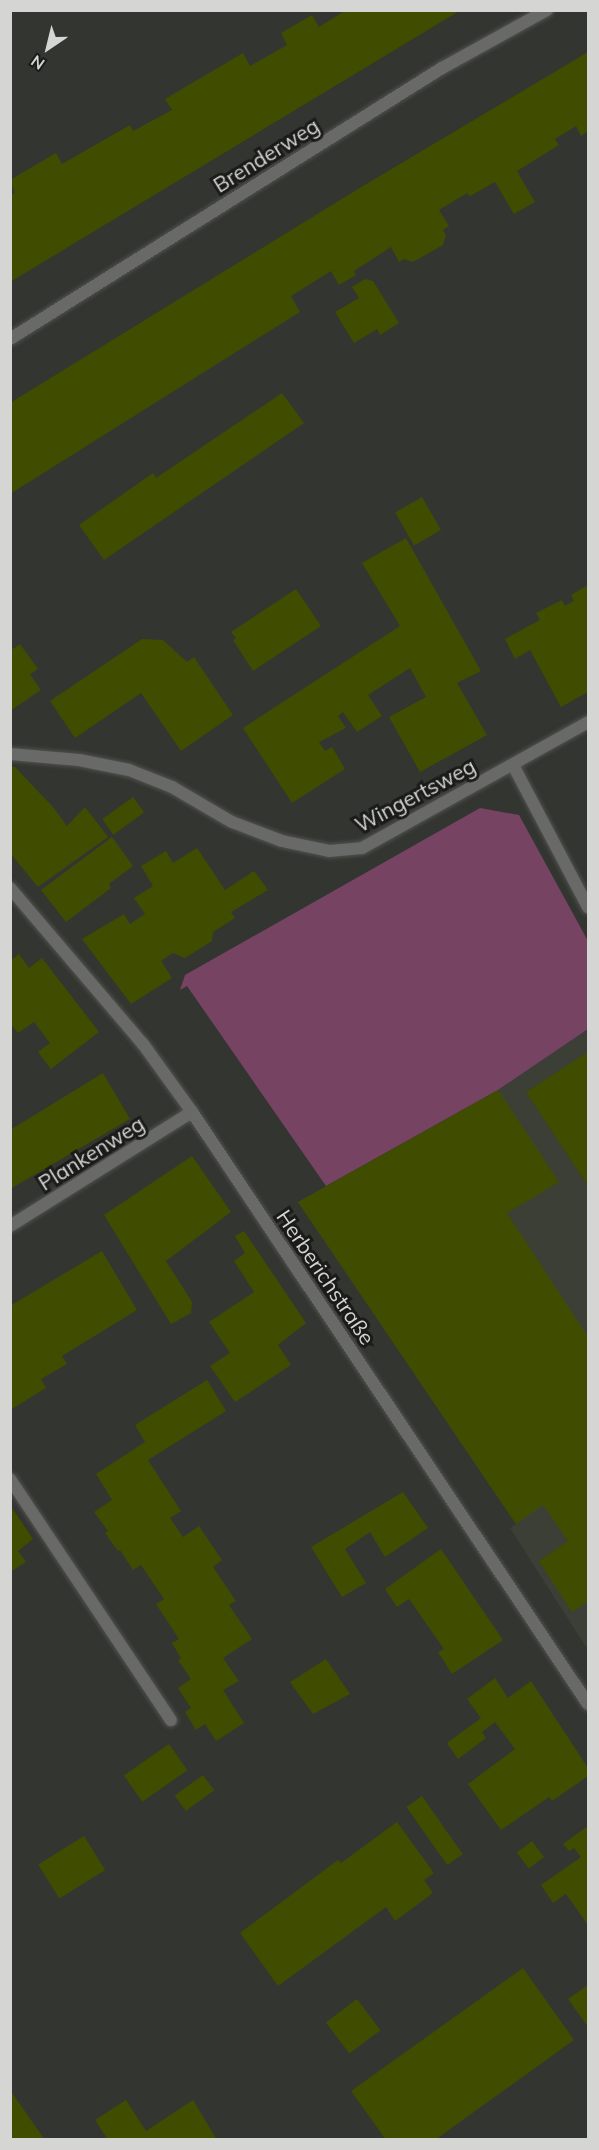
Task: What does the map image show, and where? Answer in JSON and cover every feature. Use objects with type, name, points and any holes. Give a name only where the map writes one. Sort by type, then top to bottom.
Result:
[{"type":"street","name":"Brenderweg","points":[[10,339],[441,68],[547,10]]},
{"type":"street","name":"Wingertsweg","points":[[10,754],[79,760],[129,770],[172,787],[232,822],[282,841],[329,851],[362,848],[588,722]]},
{"type":"street","points":[[513,765],[588,907]]},
{"type":"street","name":"Herberichstraße","points":[[10,888],[143,1044],[192,1112],[588,1704]]},
{"type":"street","name":"Plankenweg","points":[[10,1226],[192,1112]]},
{"type":"street","points":[[10,1479],[171,1720]]},
{"type":"shaded area","points":[[480,808],[519,815],[588,941],[588,1029],[498,1090],[326,1186],[187,986],[180,990],[185,975]]},
{"type":"shaded area","points":[[588,1029],[588,1650],[510,1528],[516,1524],[298,1202],[498,1090]]},
{"type":"building","points":[[346,10],[461,10],[10,282],[10,196],[15,193],[10,180],[56,153],[62,164],[130,125],[133,131],[172,110],[165,99],[243,53],[250,66],[287,45],[281,33],[312,15],[319,27]]},
{"type":"building","points":[[588,52],[588,131],[581,136],[576,126],[555,139],[559,145],[517,171],[535,202],[514,214],[495,182],[470,196],[467,193],[439,210],[449,226],[443,230],[446,235],[443,245],[413,262],[404,259],[399,262],[391,247],[354,271],[356,275],[339,285],[331,271],[291,296],[300,312],[10,494],[10,403],[358,189]]},
{"type":"building","points":[[365,279],[373,281],[399,323],[380,335],[377,329],[354,343],[335,312],[359,298],[352,287]]},
{"type":"building","points":[[282,393],[304,423],[104,560],[79,525],[153,473],[156,478]]},
{"type":"building","points":[[422,497],[441,530],[414,545],[395,512]]},
{"type":"building","points":[[406,538],[481,671],[457,683],[487,735],[420,772],[389,717],[426,697],[410,668],[368,695],[382,716],[357,732],[343,712],[338,716],[346,728],[319,742],[325,751],[332,747],[345,769],[292,803],[243,728],[400,626],[362,563]]},
{"type":"building","points":[[588,585],[588,692],[561,707],[530,650],[515,659],[505,639],[540,620],[536,613],[562,600],[565,606],[574,601],[571,595]]},
{"type":"building","points":[[296,589],[321,626],[253,671],[233,640],[236,638],[231,632]]},
{"type":"building","points":[[142,639],[163,640],[187,662],[194,657],[233,715],[181,751],[141,693],[75,738],[50,701]]},
{"type":"building","points":[[20,644],[38,669],[30,674],[41,690],[10,711],[10,645],[13,649]]},
{"type":"building","points":[[10,767],[15,767],[53,807],[67,826],[85,807],[108,837],[38,887],[10,853]]},
{"type":"building","points":[[133,797],[144,812],[113,835],[102,819]]},
{"type":"building","points":[[112,837],[133,866],[109,884],[111,888],[66,922],[41,890]]},
{"type":"building","points":[[197,848],[225,890],[254,871],[268,890],[231,912],[235,918],[213,932],[212,941],[185,958],[173,953],[161,961],[172,978],[131,1004],[82,939],[124,914],[130,924],[145,914],[134,898],[153,886],[141,866],[166,851],[173,863]]},
{"type":"building","points":[[19,954],[29,968],[42,958],[99,1032],[51,1069],[38,1052],[50,1043],[34,1022],[18,1033],[10,1023],[10,961]]},
{"type":"building","points":[[588,1052],[588,1186],[526,1092]]},
{"type":"building","points":[[103,1073],[130,1119],[10,1189],[10,1130]]},
{"type":"building","points":[[498,1090],[559,1182],[507,1213],[588,1337],[588,1601],[572,1612],[539,1561],[568,1541],[543,1505],[516,1524],[298,1202]]},
{"type":"building","points":[[192,1156],[231,1212],[166,1261],[192,1302],[191,1313],[171,1324],[104,1215]]},
{"type":"building","points":[[244,1231],[306,1323],[278,1345],[291,1365],[235,1402],[210,1366],[230,1353],[209,1322],[254,1292],[234,1261],[245,1253],[235,1236]]},
{"type":"building","points":[[102,1251],[137,1310],[62,1356],[67,1364],[41,1379],[46,1388],[10,1410],[10,1306]]},
{"type":"building","points":[[207,1380],[226,1411],[148,1460],[181,1511],[170,1518],[183,1537],[199,1526],[222,1560],[213,1567],[236,1601],[229,1605],[252,1639],[223,1658],[239,1681],[223,1690],[244,1723],[216,1741],[205,1724],[196,1730],[185,1712],[191,1708],[178,1688],[191,1679],[178,1660],[181,1658],[172,1643],[179,1639],[156,1604],[164,1599],[141,1565],[133,1570],[105,1533],[108,1531],[94,1512],[112,1500],[96,1474],[145,1442],[135,1425]]},
{"type":"building","points":[[403,1492],[428,1528],[385,1557],[370,1532],[345,1549],[366,1583],[342,1597],[311,1547]]},
{"type":"building","points":[[10,1505],[33,1539],[18,1551],[26,1562],[10,1572]]},
{"type":"building","points":[[441,1549],[503,1640],[452,1674],[438,1652],[444,1649],[409,1599],[397,1607],[385,1589]]},
{"type":"building","points":[[326,1659],[350,1694],[313,1714],[290,1682]]},
{"type":"building","points":[[495,1678],[508,1698],[531,1681],[588,1768],[588,1776],[552,1801],[549,1797],[501,1830],[468,1784],[515,1749],[495,1722],[482,1732],[486,1738],[458,1759],[447,1743],[481,1718],[467,1699]]},
{"type":"building","points":[[169,1744],[187,1770],[142,1802],[124,1776]]},
{"type":"building","points":[[203,1775],[214,1790],[186,1811],[175,1796]]},
{"type":"building","points":[[422,1796],[463,1854],[447,1865],[406,1807]]},
{"type":"building","points":[[397,1822],[434,1873],[424,1880],[433,1893],[395,1921],[386,1907],[278,1986],[240,1933],[338,1860],[341,1863]]},
{"type":"building","points":[[588,1826],[588,1925],[566,1894],[553,1903],[541,1885],[581,1857],[574,1848],[569,1851],[563,1844]]},
{"type":"building","points":[[84,1836],[105,1870],[59,1899],[38,1865]]},
{"type":"building","points":[[532,1841],[544,1857],[529,1868],[517,1852]]},
{"type":"building","points":[[523,1968],[574,2040],[435,2140],[386,2140],[351,2091]]},
{"type":"building","points":[[588,1985],[588,2027],[568,1999]]},
{"type":"building","points":[[357,1999],[380,2030],[349,2054],[326,2022]]},
{"type":"building","points":[[10,2090],[45,2140],[10,2140]]},
{"type":"building","points":[[126,2100],[146,2131],[193,2100],[217,2140],[108,2140],[95,2120]]}]
